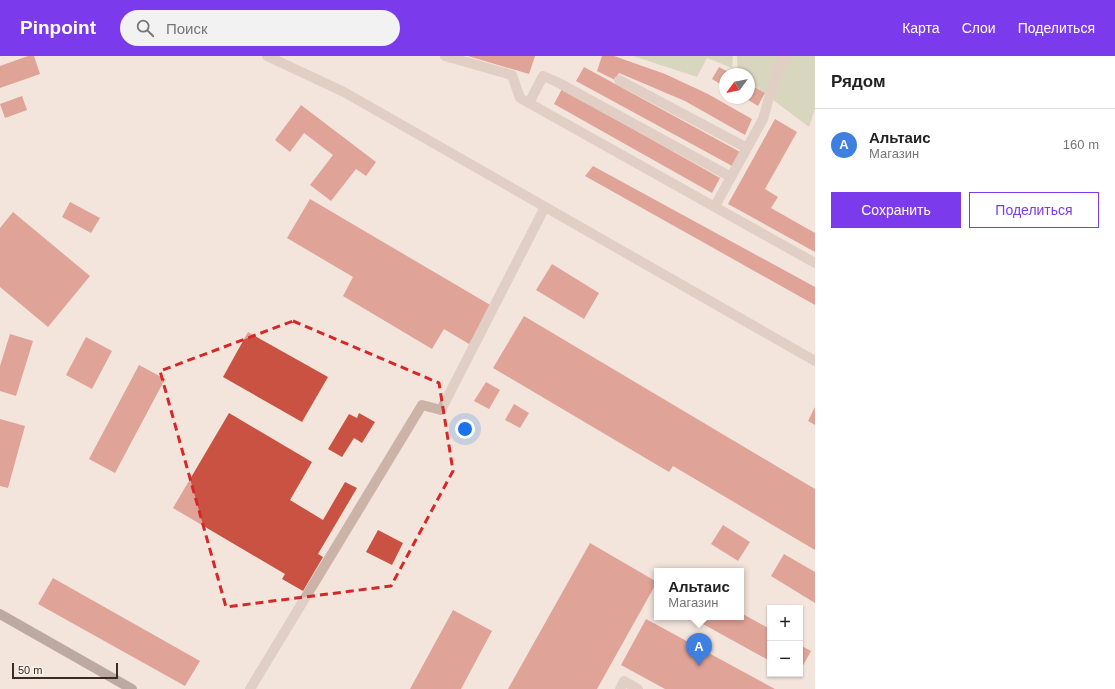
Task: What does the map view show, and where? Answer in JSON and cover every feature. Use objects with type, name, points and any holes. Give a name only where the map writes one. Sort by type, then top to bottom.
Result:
[{"type":"main road","points":[[0,614],[132,689]]},
{"type":"lane","points":[[267,56],[344,92],[815,361]]},
{"type":"lane","points":[[446,56],[512,75],[520,98],[815,262]]},
{"type":"lane","points":[[715,206],[764,119],[771,91],[781,63],[787,56]]},
{"type":"lane","points":[[529,103],[543,76],[557,82],[731,177]]},
{"type":"lane","points":[[619,80],[747,148]]},
{"type":"lane","points":[[250,689],[422,405],[441,410],[545,207]]},
{"type":"lane","points":[[620,689],[624,681],[638,689]]},
{"type":"highlighted area","points":[[293,321],[439,383],[453,471],[391,586],[226,607],[160,371]]},
{"type":"green space","points":[[633,56],[733,56],[732,68],[707,58],[697,77]]},
{"type":"green space","points":[[737,56],[815,56],[815,109],[809,127],[755,86],[755,68],[738,68]]},
{"type":"building","points":[[28,56],[34,56],[40,74],[0,88],[0,66]]},
{"type":"building","points":[[468,56],[535,56],[529,74]]},
{"type":"building","points":[[602,56],[614,56],[665,74],[708,94],[719,100],[719,104],[726,104],[752,119],[745,135],[685,101],[619,73],[615,80],[597,71]]},
{"type":"building","points":[[584,67],[742,153],[734,167],[576,81]]},
{"type":"building","points":[[719,67],[721,68],[719,68],[719,83],[712,79]]},
{"type":"building","points":[[755,87],[765,93],[758,106],[755,104]]},
{"type":"building","points":[[562,89],[720,178],[712,193],[554,104]]},
{"type":"building","points":[[22,96],[27,110],[5,118],[0,104]]},
{"type":"building","points":[[301,105],[376,162],[366,176],[356,169],[331,201],[310,185],[333,155],[304,133],[290,152],[275,140]]},
{"type":"building","points":[[775,119],[797,132],[765,189],[778,197],[771,208],[815,233],[815,252],[728,204]]},
{"type":"building","points":[[593,166],[815,287],[815,305],[585,176]]},
{"type":"building","points":[[310,199],[492,306],[469,344],[444,329],[432,349],[343,296],[353,277],[287,238]]},
{"type":"building","points":[[70,202],[100,218],[91,233],[62,217]]},
{"type":"building","points":[[13,212],[90,276],[48,327],[0,287],[0,228]]},
{"type":"building","points":[[552,264],[599,293],[584,319],[536,290]]},
{"type":"building","points":[[524,316],[815,489],[815,550],[673,466],[669,472],[493,368]]},
{"type":"building","points":[[248,332],[328,377],[302,422],[223,377]]},
{"type":"building","points":[[10,334],[33,341],[16,396],[0,391],[0,366]]},
{"type":"building","points":[[86,337],[112,351],[92,389],[66,375]]},
{"type":"building","points":[[139,365],[165,379],[115,473],[89,459]]},
{"type":"building","points":[[486,382],[500,390],[489,409],[474,401]]},
{"type":"building","points":[[514,404],[529,413],[520,428],[505,420]]},
{"type":"building","points":[[815,407],[815,425],[808,421]]},
{"type":"building","points":[[229,413],[312,462],[290,500],[323,520],[345,482],[357,488],[318,554],[323,557],[303,591],[282,579],[285,574],[173,508]]},
{"type":"building","points":[[359,413],[375,422],[362,443],[354,438],[342,457],[328,449],[349,414],[357,418]]},
{"type":"building","points":[[0,419],[25,426],[8,488],[0,486]]},
{"type":"building","points":[[723,525],[750,542],[738,561],[711,544]]},
{"type":"building","points":[[378,530],[403,543],[392,565],[366,552]]},
{"type":"building","points":[[590,543],[654,580],[654,587],[597,689],[508,689]]},
{"type":"building","points":[[784,554],[815,572],[815,603],[771,576]]},
{"type":"building","points":[[53,578],[200,661],[185,686],[38,604]]},
{"type":"building","points":[[453,610],[492,631],[461,689],[410,689]]},
{"type":"building","points":[[744,615],[767,627],[767,659],[703,624],[705,620],[744,620]]},
{"type":"building","points":[[646,619],[775,689],[665,689],[621,665]]},
{"type":"building","points":[[803,647],[811,651],[803,666]]},
{"type":"place","name":"Альтаис","points":[[699,666]]}]
